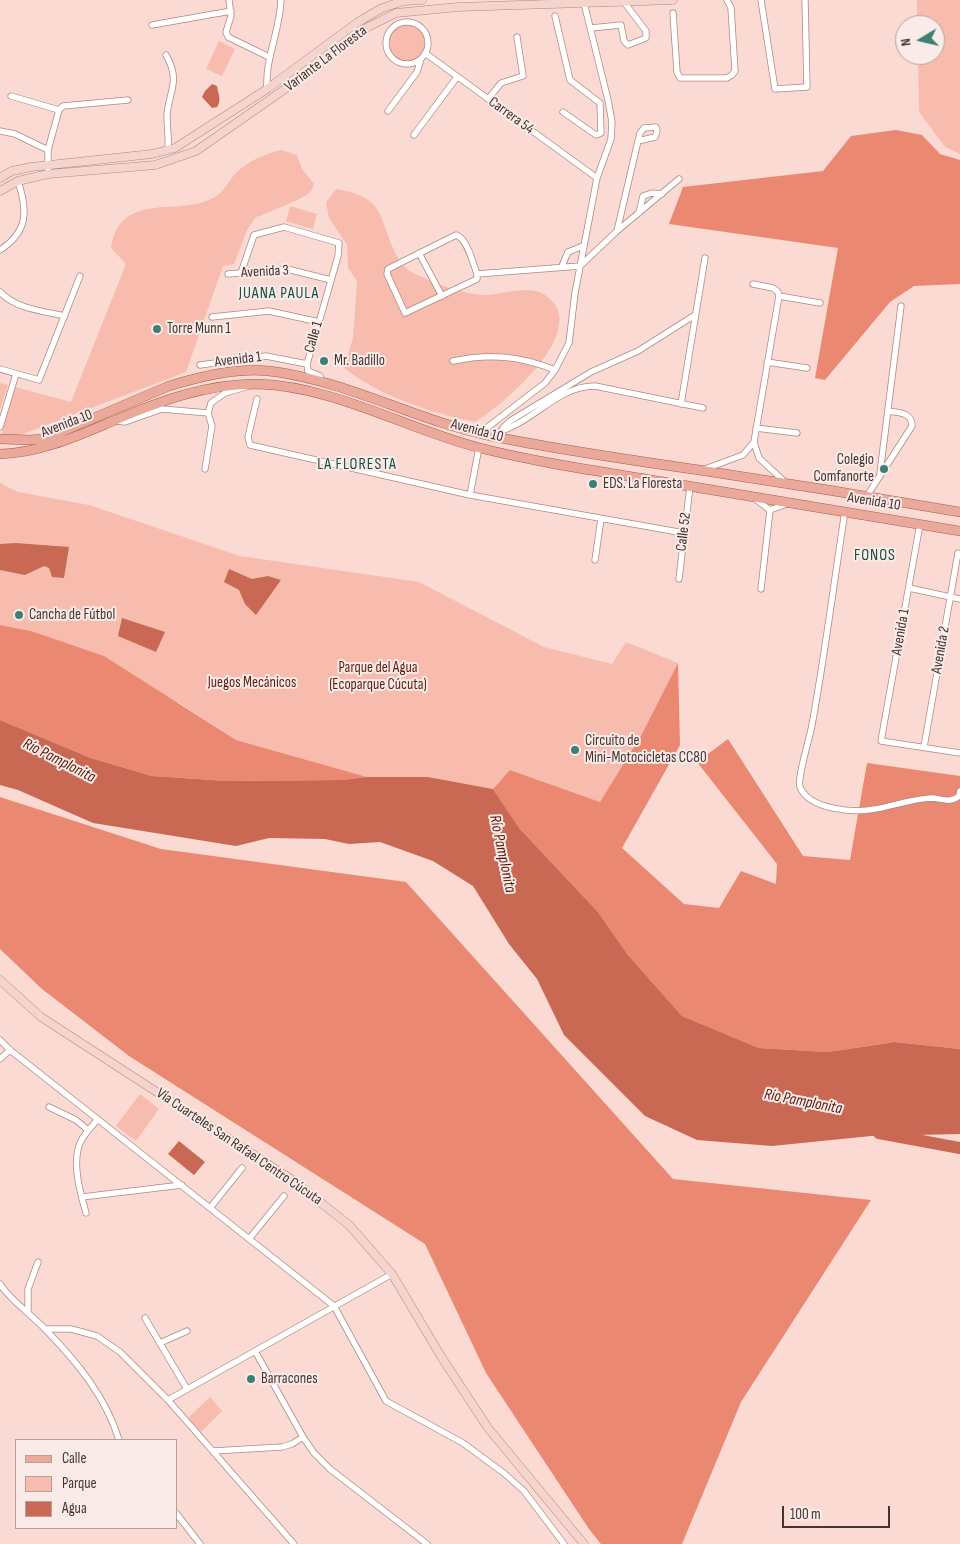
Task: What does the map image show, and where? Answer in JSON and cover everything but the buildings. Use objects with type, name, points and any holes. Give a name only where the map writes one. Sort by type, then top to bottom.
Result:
[{"type":"main road","name":"Variante La Floresta","points":[[0,178],[12,171],[47,165],[152,154],[168,150],[195,136],[267,89],[358,22],[382,8],[404,1],[422,0]]},
{"type":"main road","name":"Variante La Floresta","points":[[0,191],[18,181],[48,174],[155,165],[181,158],[211,143],[368,27],[396,13],[439,8],[532,2],[584,3],[673,0]]},
{"type":"main road","points":[[284,77],[290,86]]},
{"type":"main road","name":"Avenida 10","points":[[0,439],[32,440],[47,438],[169,386],[206,376],[276,371],[321,382],[448,425],[491,436],[594,455],[960,512]]},
{"type":"main road","name":"Avenida 10","points":[[0,454],[39,449],[173,397],[202,389],[255,384],[291,388],[324,395],[479,448],[748,496],[960,530]]},
{"type":"main road","points":[[747,478],[748,496]]},
{"type":"main road","points":[[767,498],[765,489],[768,481]]},
{"type":"main road","name":"Vía Cuarteles San Rafael Centro Cúcuta","points":[[0,980],[40,1017],[291,1178],[349,1225],[392,1274],[442,1358],[488,1428],[584,1544]]},
{"type":"street","points":[[229,0],[231,11],[226,32],[228,37],[269,57]]},
{"type":"street","points":[[267,89],[269,57],[278,33],[281,0]]},
{"type":"street","points":[[673,13],[680,78],[726,78],[732,76],[735,70],[731,8],[727,0]]},
{"type":"street","points":[[761,0],[775,89],[808,87],[805,0]]},
{"type":"street","points":[[591,28],[621,25],[624,41],[628,45],[646,38],[646,31],[624,2]]},
{"type":"street","points":[[480,433],[536,390],[555,370],[569,342],[583,246],[597,178],[611,138],[612,122],[584,3]]},
{"type":"street","points":[[152,24],[231,11]]},
{"type":"street","points":[[555,16],[570,80],[600,103],[602,130],[598,134],[563,112]]},
{"type":"street","points":[[388,111],[417,72],[423,56],[428,40],[421,28],[416,24],[402,23],[390,31],[387,37],[388,51],[396,61],[409,64],[423,56]]},
{"type":"street","points":[[488,99],[500,83],[523,76],[517,37]]},
{"type":"street","points":[[166,55],[172,67],[174,85],[167,117],[168,150]]},
{"type":"street","name":"Carrera 54","points":[[423,56],[457,76],[597,178]]},
{"type":"street","points":[[414,134],[457,76]]},
{"type":"street","points":[[11,96],[59,110]]},
{"type":"street","points":[[48,174],[48,150],[59,110],[69,104],[128,100]]},
{"type":"street","points":[[600,103],[608,100]]},
{"type":"street","points":[[0,131],[15,134],[48,150]]},
{"type":"street","points":[[617,231],[638,141]]},
{"type":"street","points":[[477,274],[580,266],[617,231],[679,179]]},
{"type":"street","points":[[0,250],[13,241],[22,227],[24,205],[18,181]]},
{"type":"street","points":[[639,213],[643,196],[652,193],[662,194]]},
{"type":"street","name":"Calle 1","points":[[241,273],[254,235],[284,227],[339,243],[338,256],[307,364],[308,370],[320,376],[321,382]]},
{"type":"street","points":[[458,235],[461,237],[477,274],[475,280],[409,313],[404,312],[387,271],[419,253],[458,235]]},
{"type":"street","points":[[562,266],[568,252],[583,246]]},
{"type":"street","points":[[419,253],[442,296]]},
{"type":"street","points":[[681,404],[705,258]]},
{"type":"street","name":"Avenida 3","points":[[228,274],[287,269],[331,280]]},
{"type":"street","points":[[0,369],[39,380],[80,276]]},
{"type":"street","points":[[753,284],[773,288],[778,292],[779,296],[754,442],[759,458],[787,484]]},
{"type":"street","points":[[0,292],[13,302],[29,308],[65,316]]},
{"type":"street","points":[[779,296],[820,303]]},
{"type":"street","points":[[880,473],[902,306]]},
{"type":"street","points":[[212,317],[269,310],[319,322]]},
{"type":"street","points":[[501,430],[510,421],[564,387],[638,351],[695,315]]},
{"type":"street","name":"Avenida 1","points":[[200,365],[266,356],[307,364]]},
{"type":"street","points":[[453,361],[478,356],[506,356],[520,358],[555,370]]},
{"type":"street","points":[[768,362],[807,368]]},
{"type":"street","points":[[0,427],[16,374]]},
{"type":"street","points":[[205,469],[212,426],[208,413],[211,403],[216,398],[255,384]]},
{"type":"street","points":[[491,436],[512,426],[564,393],[589,386],[703,408]]},
{"type":"street","points":[[257,399],[248,437],[250,444],[470,495],[684,533]]},
{"type":"street","points":[[114,420],[125,422],[162,409],[208,413]]},
{"type":"street","points":[[867,496],[880,473],[912,426],[910,417],[907,415],[888,411]]},
{"type":"street","points":[[512,426],[512,434],[517,440]]},
{"type":"street","points":[[756,428],[797,433]]},
{"type":"street","points":[[698,470],[729,462],[743,455],[754,442]]},
{"type":"street","points":[[470,495],[479,448]]},
{"type":"street","name":"Calle 52","points":[[679,579],[690,486]]},
{"type":"street","points":[[748,496],[770,510]]},
{"type":"street","points":[[770,510],[791,503]]},
{"type":"street","points":[[761,589],[770,510]]},
{"type":"street","points":[[845,512],[812,723],[799,780],[800,788],[805,795],[825,805],[842,811],[857,812],[926,798],[952,801],[959,796],[960,791]]},
{"type":"street","points":[[595,560],[601,519]]},
{"type":"street","name":"Avenida 1","points":[[920,524],[881,741],[924,747]]},
{"type":"street","name":"Avenida 2","points":[[924,747],[958,553]]},
{"type":"street","points":[[909,588],[960,599]]},
{"type":"street","points":[[924,747],[960,753]]},
{"type":"street","points":[[0,1040],[10,1050],[334,1306],[386,1401],[463,1443],[505,1474],[524,1491],[564,1544]]},
{"type":"street","points":[[0,1060],[10,1050]]},
{"type":"street","points":[[49,1107],[76,1120],[88,1130]]},
{"type":"street","points":[[86,1214],[77,1163],[78,1148],[88,1130],[98,1119]]},
{"type":"street","points":[[210,1208],[242,1168]]},
{"type":"street","points":[[82,1197],[182,1185]]},
{"type":"street","points":[[249,1239],[284,1196]]},
{"type":"street","points":[[28,1314],[28,1289],[38,1262]]},
{"type":"street","points":[[168,1400],[392,1274]]},
{"type":"street","points":[[0,1284],[45,1329],[97,1391],[108,1409],[119,1439]]},
{"type":"street","points":[[145,1318],[188,1389]]},
{"type":"street","points":[[45,1329],[71,1329],[96,1336],[109,1343],[168,1400],[294,1544]]},
{"type":"street","points":[[160,1343],[187,1332]]},
{"type":"street","points":[[255,1351],[303,1437],[330,1469],[427,1544]]},
{"type":"street","points":[[214,1451],[282,1447],[292,1444],[303,1437]]},
{"type":"street","points":[[178,1516],[200,1544]]},
{"type":"green space","points":[[917,0],[960,0],[960,154],[945,147],[919,112],[918,65],[945,65],[945,15],[917,15]]},
{"type":"green space","points":[[407,25],[414,26],[420,30],[424,36],[424,50],[420,56],[414,60],[407,61],[400,60],[394,56],[390,50],[389,43],[390,36],[394,30],[400,26]]},
{"type":"green space","points":[[219,41],[235,49],[222,76],[206,69]]},
{"type":"green space","points":[[281,150],[297,155],[302,169],[314,184],[313,187],[305,196],[256,217],[247,230],[234,264],[223,266],[186,372],[20,435],[1,436],[15,387],[71,402],[126,264],[111,248],[116,230],[126,219],[137,212],[197,204],[211,199],[220,193],[237,172],[247,164],[264,155]]},
{"type":"green space","points":[[336,189],[359,195],[371,202],[381,217],[398,258],[413,273],[468,293],[492,295],[531,290],[545,295],[557,309],[559,327],[552,345],[539,365],[504,400],[475,422],[441,414],[406,402],[372,386],[344,368],[353,338],[357,281],[348,268],[347,245],[329,218],[326,202]]},
{"type":"green space","points":[[290,206],[317,214],[313,229],[286,221]]},
{"type":"green space","points":[[0,383],[8,385],[0,410]]},
{"type":"green space","name":"Parque del Agua (Ecoparque Cúcuta)","points":[[0,483],[18,492],[89,505],[240,556],[419,582],[544,647],[612,664],[626,642],[678,663],[641,737],[600,802],[510,770],[493,789],[428,777],[367,777],[236,740],[181,704],[31,631],[0,625]]},
{"type":"green space","points":[[140,1094],[159,1109],[136,1141],[116,1126]]},
{"type":"green space","points":[[210,1397],[222,1411],[201,1432],[188,1418]]},
{"type":"shaded area","points":[[896,130],[922,135],[940,154],[960,160],[960,284],[914,286],[890,302],[825,380],[815,378],[838,248],[669,224],[683,187],[823,171],[851,136]]},
{"type":"shaded area","points":[[0,625],[31,631],[104,656],[236,740],[367,777],[342,780],[227,781],[152,776],[91,758],[0,720]]},
{"type":"shaded area","points":[[678,663],[680,745],[622,848],[684,904],[719,908],[741,871],[776,884],[777,864],[697,762],[728,739],[803,856],[850,860],[867,763],[960,776],[960,1049],[895,1042],[828,1052],[759,1048],[682,1016],[628,955],[598,912],[520,829],[493,789],[510,770],[600,802],[642,734]]},
{"type":"shaded area","points":[[0,797],[161,849],[406,882],[673,1179],[871,1200],[741,1402],[682,1544],[601,1544],[589,1529],[486,1373],[425,1244],[129,1056],[42,989],[0,949]]},
{"type":"water","points":[[212,84],[217,86],[219,99],[217,107],[212,108],[202,97]]},
{"type":"water","points":[[15,543],[69,547],[64,578],[52,577],[49,568],[44,566],[25,575],[0,570],[0,544]]},
{"type":"water","points":[[229,569],[252,579],[268,576],[281,580],[256,615],[245,604],[239,590],[224,582]]},
{"type":"water","points":[[122,618],[165,632],[156,652],[118,636]]},
{"type":"water","points":[[0,720],[91,758],[152,776],[227,781],[428,777],[493,789],[520,829],[598,912],[628,955],[682,1016],[759,1048],[828,1052],[895,1042],[960,1049],[960,1134],[871,1136],[772,1146],[697,1140],[645,1116],[564,1035],[537,979],[509,944],[473,886],[433,861],[380,842],[349,844],[325,839],[269,838],[236,846],[93,823],[18,790],[0,785]]},
{"type":"water","points":[[179,1141],[205,1162],[194,1175],[168,1154]]},
{"type":"waterway","name":"Río Pamplonita","points":[[879,1133],[960,1148]]},
{"type":"place","name":"Torre Munn 1","points":[[157,329]]},
{"type":"place","name":"Mr. Badillo","points":[[324,361]]},
{"type":"place","name":"Colegio Comfanorte","points":[[884,469]]},
{"type":"place","name":"EDS. La Floresta","points":[[593,484]]},
{"type":"place","name":"Cancha de Fútbol","points":[[19,615]]},
{"type":"place","name":"Circuito de Mini-Motocicletas CC80","points":[[575,750]]},
{"type":"place","name":"Barracones","points":[[251,1379]]},
{"type":"district","name":"JUANA PAULA","points":[[279,294]]},
{"type":"district","name":"LA FLORESTA","points":[[357,465]]},
{"type":"district","name":"FONOS","points":[[875,556]]},
{"type":"park label","name":"Juegos Mecánicos","points":[[252,683]]}]
